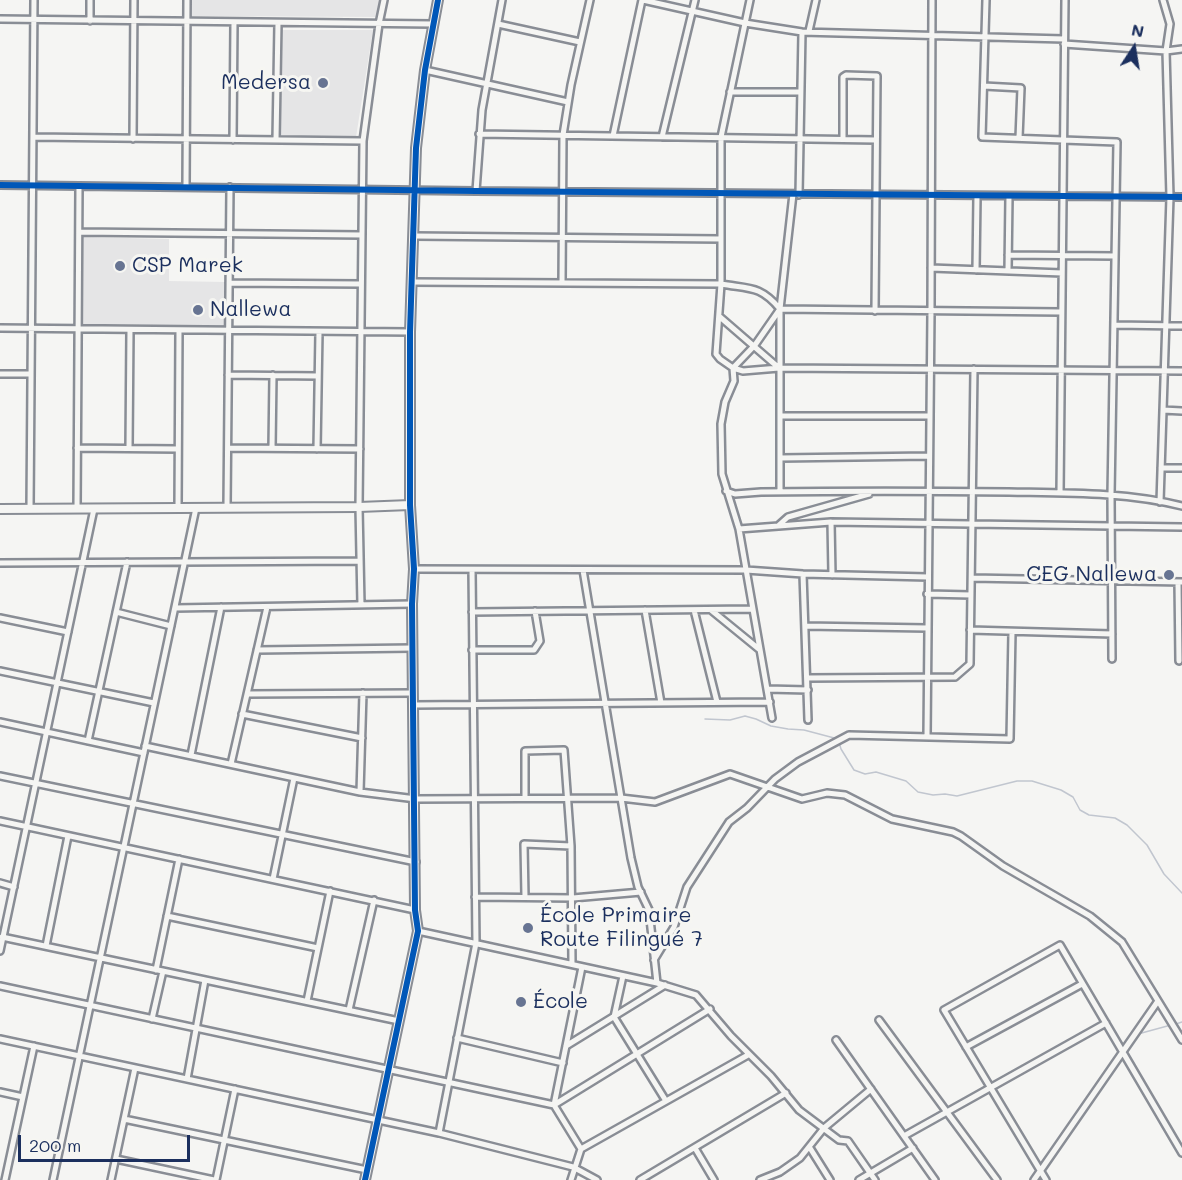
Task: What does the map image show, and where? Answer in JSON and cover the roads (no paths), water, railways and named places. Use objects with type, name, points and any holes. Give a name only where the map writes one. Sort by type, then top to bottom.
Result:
[{"type":"street","points":[[30,509],[34,0]]},
{"type":"street","points":[[90,0],[90,21]]},
{"type":"street","points":[[133,139],[134,0]]},
{"type":"street","points":[[186,187],[187,0]]},
{"type":"street","points":[[361,605],[359,507],[363,141],[384,0]]},
{"type":"street","points":[[365,1180],[418,931],[415,910],[416,799],[412,604],[414,569],[410,505],[410,332],[416,148],[425,70],[438,0]]},
{"type":"street","points":[[476,191],[479,134],[502,0]]},
{"type":"street","points":[[562,284],[563,135],[590,0]]},
{"type":"street","points":[[614,136],[643,0],[745,23],[802,32],[985,36],[1166,51],[1182,49]]},
{"type":"street","points":[[662,136],[695,0]]},
{"type":"street","points":[[750,0],[721,137],[721,284],[716,354],[720,359],[733,368],[743,371],[779,368],[1182,371]]},
{"type":"street","points":[[809,31],[816,0]]},
{"type":"street","points":[[927,736],[932,0]]},
{"type":"street","points":[[986,0],[982,137],[1117,142],[1111,495],[1112,659]]},
{"type":"street","points":[[1060,493],[1065,0]]},
{"type":"street","points":[[1160,502],[1170,197],[1166,51],[1170,24],[1163,0]]},
{"type":"street","points":[[0,20],[432,24]]},
{"type":"street","points":[[233,140],[234,22]]},
{"type":"street","points":[[276,140],[278,23]]},
{"type":"street","points":[[498,24],[580,42]]},
{"type":"street","points":[[780,492],[780,309],[796,194],[800,139],[802,32]]},
{"type":"street","points":[[425,70],[568,102]]},
{"type":"street","points":[[843,139],[843,77],[846,75],[877,76],[875,311]]},
{"type":"street","points":[[984,86],[1021,88],[1019,138]]},
{"type":"street","points":[[730,92],[801,93]]},
{"type":"street","points":[[479,134],[876,140]]},
{"type":"street","points":[[33,138],[363,141]]},
{"type":"street","points":[[0,185],[1182,197]]},
{"type":"street","points":[[76,509],[79,186]]},
{"type":"street","points":[[227,507],[230,187]]},
{"type":"street","points":[[976,196],[976,270]]},
{"type":"street","points":[[1008,271],[1009,196]]},
{"type":"street","points":[[79,232],[362,236]]},
{"type":"street","points":[[414,236],[721,239]]},
{"type":"street","points":[[1008,255],[1115,256]]},
{"type":"street","points":[[931,268],[1062,273]]},
{"type":"street","points":[[412,282],[721,284],[760,291],[770,297],[780,309],[1061,312]]},
{"type":"street","points":[[229,283],[361,284]]},
{"type":"street","points":[[772,718],[739,529],[722,474],[721,424],[725,402],[734,381],[733,368],[755,345],[780,309]]},
{"type":"street","points":[[720,317],[779,368]]},
{"type":"street","points":[[1114,325],[1182,326]]},
{"type":"street","points":[[0,328],[410,332]]},
{"type":"street","points":[[129,448],[130,330]]},
{"type":"street","points":[[178,508],[179,330]]},
{"type":"street","points":[[318,449],[319,332]]},
{"type":"street","points":[[807,678],[955,677],[970,664],[974,369]]},
{"type":"street","points":[[0,374],[31,374]]},
{"type":"street","points":[[228,375],[318,376]]},
{"type":"street","points":[[272,448],[273,375]]},
{"type":"street","points":[[1163,410],[1182,411]]},
{"type":"street","points":[[780,416],[930,416]]},
{"type":"street","points":[[77,448],[178,449]]},
{"type":"street","points":[[228,448],[360,449]]},
{"type":"street","points":[[780,458],[929,456]]},
{"type":"street","points":[[1161,468],[1182,468]]},
{"type":"street","points":[[726,491],[735,495],[780,492],[929,491],[1060,493],[1111,495],[1182,507]]},
{"type":"street","points":[[777,526],[788,517],[876,492]]},
{"type":"street","points":[[0,509],[410,505]]},
{"type":"street","points":[[53,1180],[196,508]]},
{"type":"street","points":[[0,951],[1,937],[14,887],[94,509]]},
{"type":"street","points":[[739,529],[831,522],[1182,527]]},
{"type":"street","points":[[831,522],[832,575]]},
{"type":"street","points":[[0,563],[360,561]]},
{"type":"street","points":[[88,741],[126,562]]},
{"type":"street","points":[[414,569],[746,570],[927,577]]},
{"type":"street","points":[[438,1133],[476,943],[472,570]]},
{"type":"street","points":[[582,570],[631,858],[640,892],[649,910],[657,983]]},
{"type":"street","points":[[804,574],[808,720]]},
{"type":"street","points":[[972,578],[1180,582],[1179,661]]},
{"type":"street","points":[[927,594],[971,595]]},
{"type":"street","points":[[175,608],[412,604]]},
{"type":"street","points":[[231,764],[267,606]]},
{"type":"street","points":[[191,755],[221,607]]},
{"type":"street","points":[[472,612],[753,609]]},
{"type":"street","points":[[645,610],[661,703]]},
{"type":"street","points":[[694,610],[717,702]]},
{"type":"street","points":[[711,610],[760,650]]},
{"type":"street","points":[[472,650],[534,650],[540,641],[536,611]]},
{"type":"street","points":[[116,612],[171,626]]},
{"type":"street","points":[[0,618],[68,632]]},
{"type":"street","points":[[805,626],[927,628]]},
{"type":"street","points":[[970,630],[1112,634]]},
{"type":"street","points":[[654,960],[674,927],[687,887],[729,822],[798,762],[849,735],[1010,739],[1012,632]]},
{"type":"street","points":[[257,650],[413,648]]},
{"type":"street","points":[[0,670],[154,703]]},
{"type":"street","points":[[767,689],[808,690]]},
{"type":"street","points":[[360,792],[363,693]]},
{"type":"street","points":[[247,694],[413,693]]},
{"type":"street","points":[[414,705],[770,702]]},
{"type":"street","points":[[242,714],[362,738]]},
{"type":"street","points":[[0,722],[144,753]]},
{"type":"street","points":[[145,746],[360,792],[416,799],[621,798],[655,802],[730,774],[802,799],[826,793],[845,795],[892,819],[953,832],[1003,866],[1090,916],[1122,942],[1182,1040]]},
{"type":"street","points":[[525,798],[525,751],[564,750],[573,898],[572,964]]},
{"type":"street","points":[[0,776],[416,862]]},
{"type":"street","points":[[273,879],[294,778]]},
{"type":"street","points":[[0,821],[415,910]]},
{"type":"street","points":[[46,946],[68,836]]},
{"type":"street","points":[[525,897],[524,844],[571,846]]},
{"type":"street","points":[[156,970],[179,859]]},
{"type":"street","points":[[0,884],[14,887]]},
{"type":"street","points":[[307,1002],[330,891]]},
{"type":"street","points":[[475,897],[573,898],[640,892]]},
{"type":"street","points":[[349,1010],[374,900]]},
{"type":"street","points":[[167,916],[318,948]]},
{"type":"street","points":[[418,931],[623,975],[696,995],[799,1110],[839,1140],[848,1141],[875,1180]]},
{"type":"street","points":[[1,937],[399,1021]]},
{"type":"street","points":[[1046,1180],[944,1010],[1060,945],[1182,1151]]},
{"type":"street","points":[[580,1149],[554,1105],[582,967]]},
{"type":"street","points":[[152,1019],[163,971]]},
{"type":"street","points":[[623,975],[614,1017],[666,1101]]},
{"type":"street","points":[[187,1079],[205,980]]},
{"type":"street","points":[[966,1047],[1082,984]]},
{"type":"street","points":[[566,1046],[665,985]]},
{"type":"street","points":[[0,986],[554,1105],[710,1009]]},
{"type":"street","points":[[1034,1180],[1158,1001]]},
{"type":"street","points":[[879,1020],[997,1180]]},
{"type":"street","points":[[904,1136],[1106,1023]]},
{"type":"street","points":[[457,1038],[562,1063]]},
{"type":"street","points":[[0,1039],[438,1133],[573,1167],[597,1180]]},
{"type":"street","points":[[836,1040],[935,1180]]},
{"type":"street","points":[[5,1180],[34,1046]]},
{"type":"street","points":[[571,1180],[580,1149],[748,1055]]},
{"type":"street","points":[[111,1180],[135,1068]]},
{"type":"street","points":[[116,1159],[215,1180],[235,1089]]},
{"type":"street","points":[[760,1180],[800,1158],[824,1128],[871,1089]]},
{"type":"street","points":[[0,1092],[23,1097]]},
{"type":"street","points":[[640,1180],[786,1093]]},
{"type":"street","points":[[124,1119],[367,1170]]},
{"type":"street","points":[[695,1148],[714,1180]]},
{"type":"street","points":[[810,1148],[830,1180]]},
{"type":"street","points":[[859,1180],[913,1148]]},
{"type":"waterway","points":[[705,719],[730,720],[745,716],[771,726],[804,730],[838,739],[841,749],[854,770],[865,774],[876,772],[906,781],[918,792],[933,795],[957,796],[1017,781],[1032,781],[1061,790],[1073,797],[1080,810],[1089,815],[1115,818],[1127,825],[1147,845],[1164,874],[1182,893]]},
{"type":"waterway","points":[[1176,1024],[1182,1022]]},
{"type":"waterway","points":[[1138,1034],[1171,1025]]},
{"type":"place","name":"Medersa","points":[[323,83]]},
{"type":"place","name":"CSP Marek","points":[[120,266]]},
{"type":"place","name":"Nallewa","points":[[198,310]]},
{"type":"place","name":"CEG Nallewa","points":[[1169,575]]},
{"type":"place","name":"École Primaire Route Filingué 7","points":[[528,928]]},
{"type":"place","name":"École","points":[[521,1002]]}]
